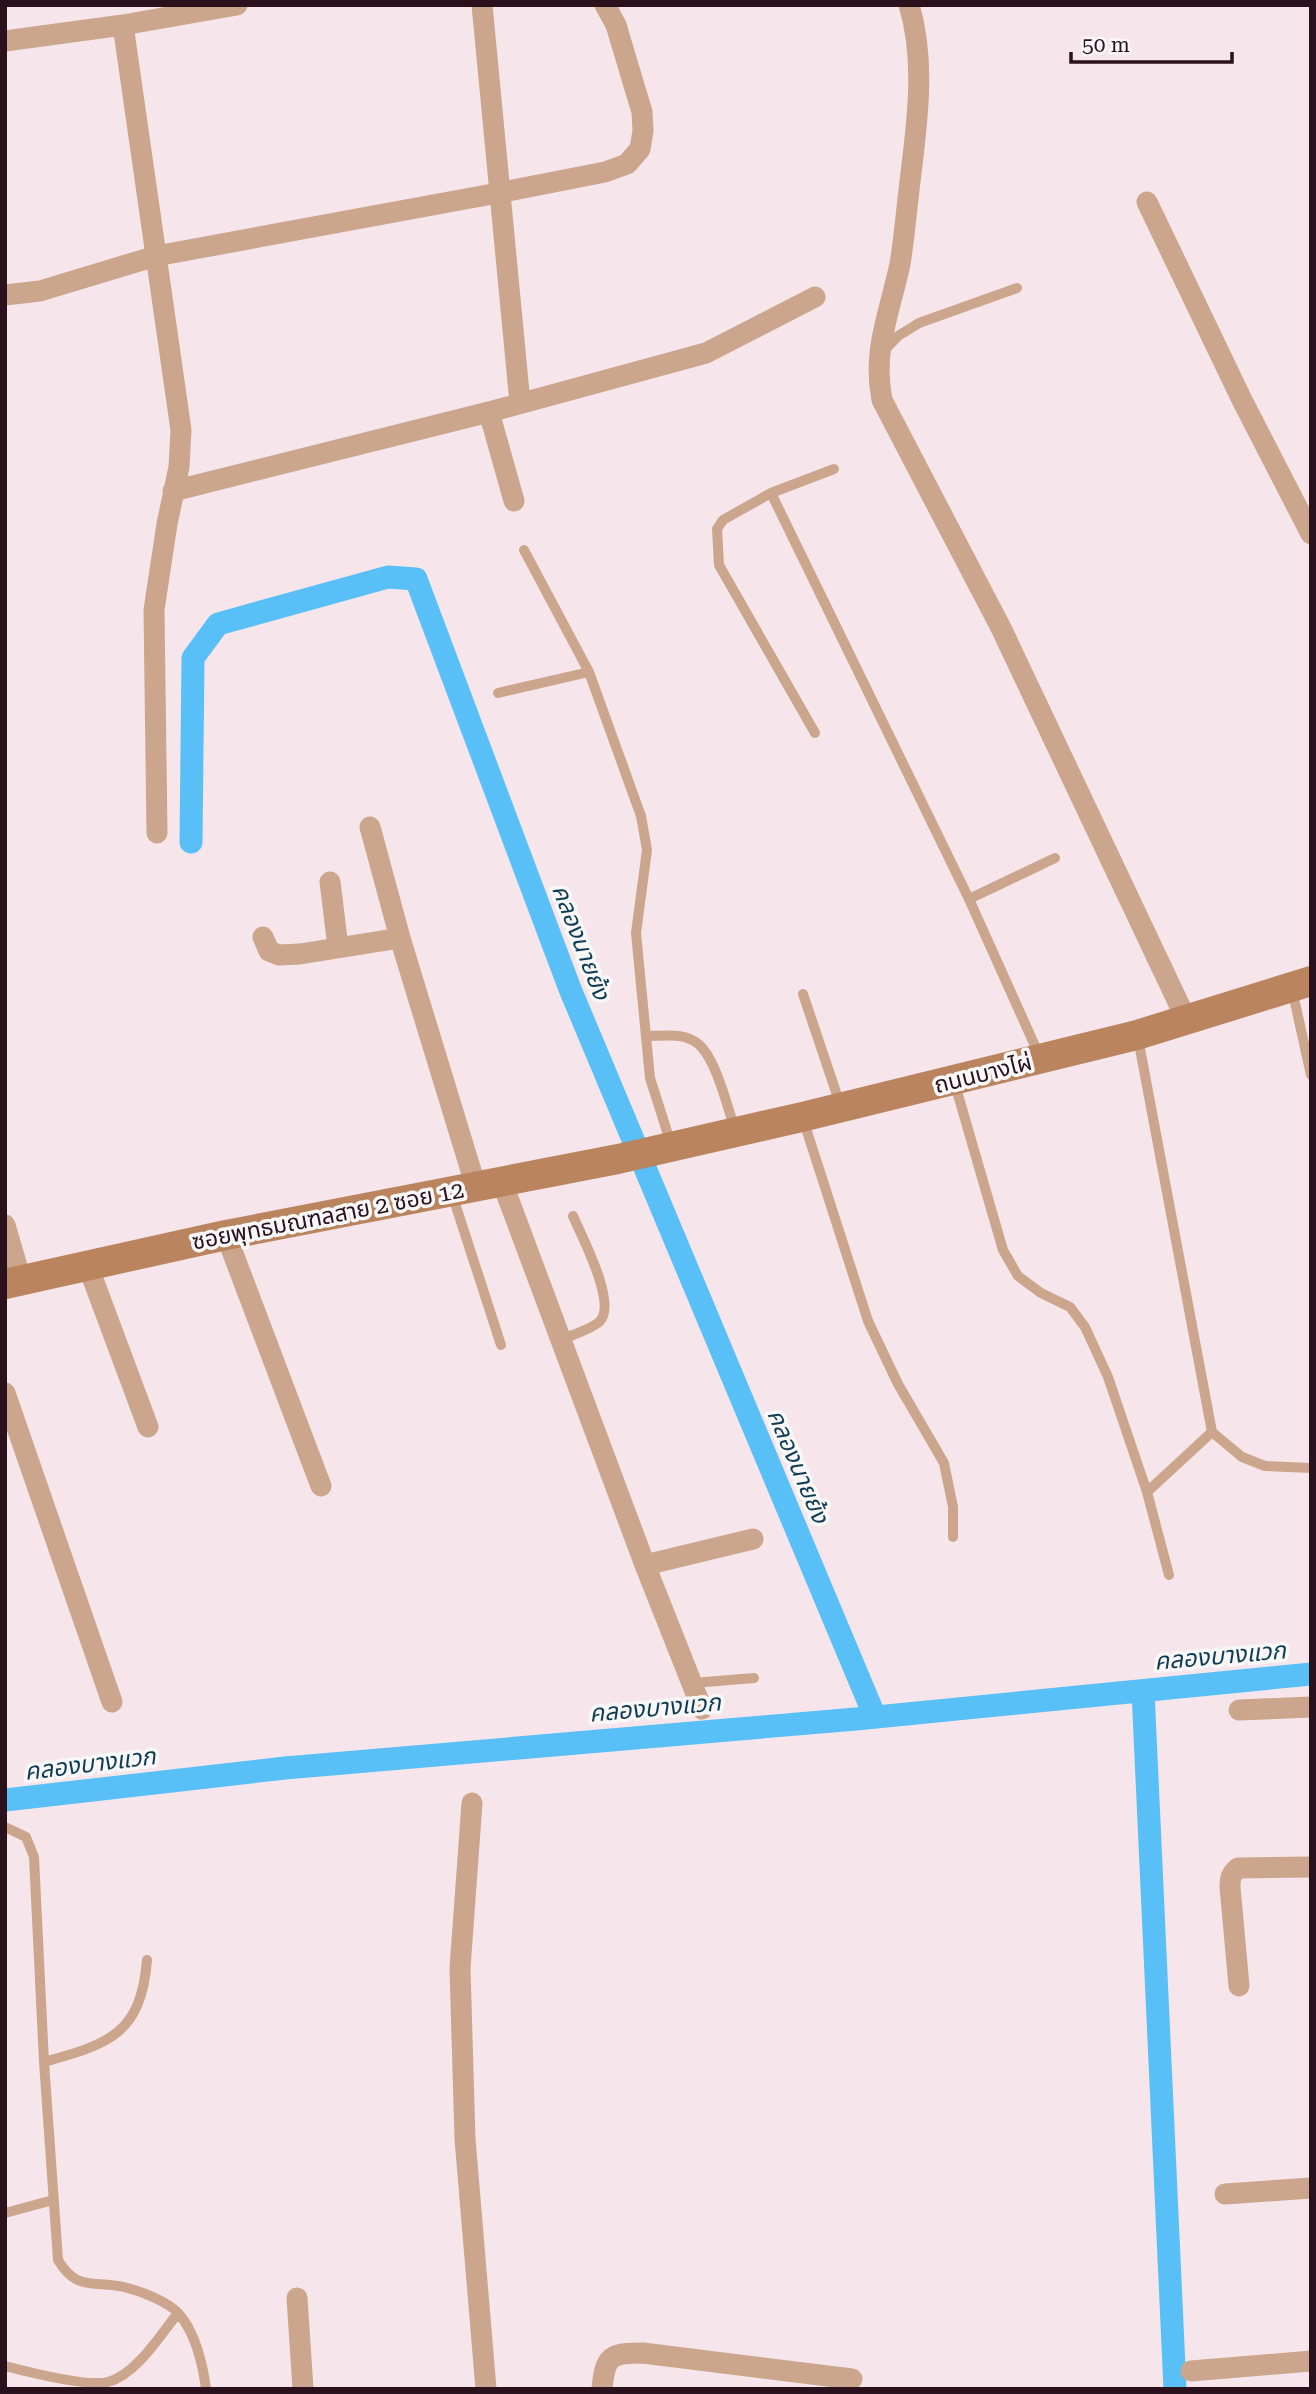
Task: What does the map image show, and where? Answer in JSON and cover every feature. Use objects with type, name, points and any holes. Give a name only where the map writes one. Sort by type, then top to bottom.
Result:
[{"type":"street","points":[[5,41],[123,25],[237,5]]},
{"type":"street","points":[[482,5],[520,403]]},
{"type":"street","points":[[5,295],[40,291],[156,256],[498,193],[605,172],[627,164],[640,149],[642,112],[617,25],[605,5]]},
{"type":"street","points":[[908,5],[919,52],[915,139],[900,263],[878,357],[882,400],[1001,628],[1186,1021]]},
{"type":"street","points":[[123,25],[181,430],[179,467],[154,610],[157,833]]},
{"type":"street","points":[[1147,202],[1236,388],[1311,534]]},
{"type":"street","points":[[173,491],[489,412],[706,354],[815,297]]},
{"type":"street","points":[[489,412],[514,501]]},
{"type":"street","points":[[370,827],[400,938],[476,1187],[559,1340],[702,1709]]},
{"type":"street","points":[[330,882],[338,947]]},
{"type":"street","points":[[263,937],[269,951],[279,955],[400,938]]},
{"type":"street","name":"ถนนบางไผ่","points":[[662,1149],[1041,1060],[1186,1021],[1301,984]]},
{"type":"street","name":"ซอยพุทธมณฑลสาย 2 ซอย 12","points":[[13,1282],[226,1235],[662,1149]]},
{"type":"street","points":[[5,1226],[13,1282]]},
{"type":"street","points":[[226,1235],[321,1486]]},
{"type":"street","points":[[88,1266],[148,1427]]},
{"type":"street","points":[[5,1393],[112,1702]]},
{"type":"street","points":[[645,1565],[753,1539]]},
{"type":"street","points":[[1239,1710],[1311,1707]]},
{"type":"street","points":[[472,1803],[460,1968],[465,2138],[486,2389]]},
{"type":"street","points":[[1239,1986],[1230,1887],[1233,1872],[1238,1868],[1311,1867]]},
{"type":"street","points":[[1225,2194],[1311,2188]]},
{"type":"street","points":[[297,2298],[303,2389]]},
{"type":"street","points":[[603,2389],[604,2367],[611,2357],[623,2353],[643,2353],[852,2379]]},
{"type":"street","points":[[1191,2371],[1311,2361]]},
{"type":"lane","points":[[878,357],[898,336],[919,323],[1017,288]]},
{"type":"lane","points":[[815,733],[719,565],[717,529],[723,520],[771,493],[834,468]]},
{"type":"lane","points":[[771,493],[969,900],[1041,1060]]},
{"type":"lane","points":[[524,550],[589,672],[641,816],[646,850],[636,933],[650,1078],[662,1149]]},
{"type":"lane","points":[[498,693],[589,672]]},
{"type":"lane","points":[[969,900],[1055,858]]},
{"type":"lane","points":[[1301,984],[1311,1075]]},
{"type":"lane","points":[[803,994],[841,1108]]},
{"type":"lane","points":[[646,1036],[678,1035],[696,1041],[711,1060],[736,1132]]},
{"type":"lane","points":[[1137,1035],[1212,1433],[1242,1457],[1265,1466],[1311,1468]]},
{"type":"lane","points":[[954,1081],[1003,1250],[1018,1276],[1041,1293],[1070,1307],[1085,1327],[1108,1377],[1147,1492],[1169,1575]]},
{"type":"lane","points":[[802,1117],[868,1321],[898,1384],[944,1462],[953,1507],[953,1537]]},
{"type":"lane","points":[[476,1187],[500,1345]]},
{"type":"lane","points":[[559,1340],[599,1322],[606,1312],[605,1294],[573,1216]]},
{"type":"lane","points":[[1147,1492],[1212,1433]]},
{"type":"lane","points":[[693,1683],[754,1678]]},
{"type":"lane","points":[[5,1827],[26,1837],[34,1857],[44,2062],[58,2260],[67,2274],[82,2282],[125,2287],[178,2313],[202,2362],[206,2389]]},
{"type":"lane","points":[[44,2062],[107,2041],[122,2030],[136,2007],[145,1978],[147,1960]]},
{"type":"lane","points":[[5,2213],[53,2200]]},
{"type":"lane","points":[[5,2366],[90,2382],[108,2382],[127,2372],[142,2358],[178,2313]]},
{"type":"lane","points":[[46,2375],[49,2389]]},
{"type":"waterway","name":"คลองนายย้ง","points":[[191,842],[193,658],[218,624],[388,577],[416,579],[570,989],[875,1717]]},
{"type":"waterway","name":"คลองบางแวก","points":[[5,1800],[285,1768],[856,1719],[1311,1674]]},
{"type":"waterway","points":[[1143,1691],[1175,2389]]}]
